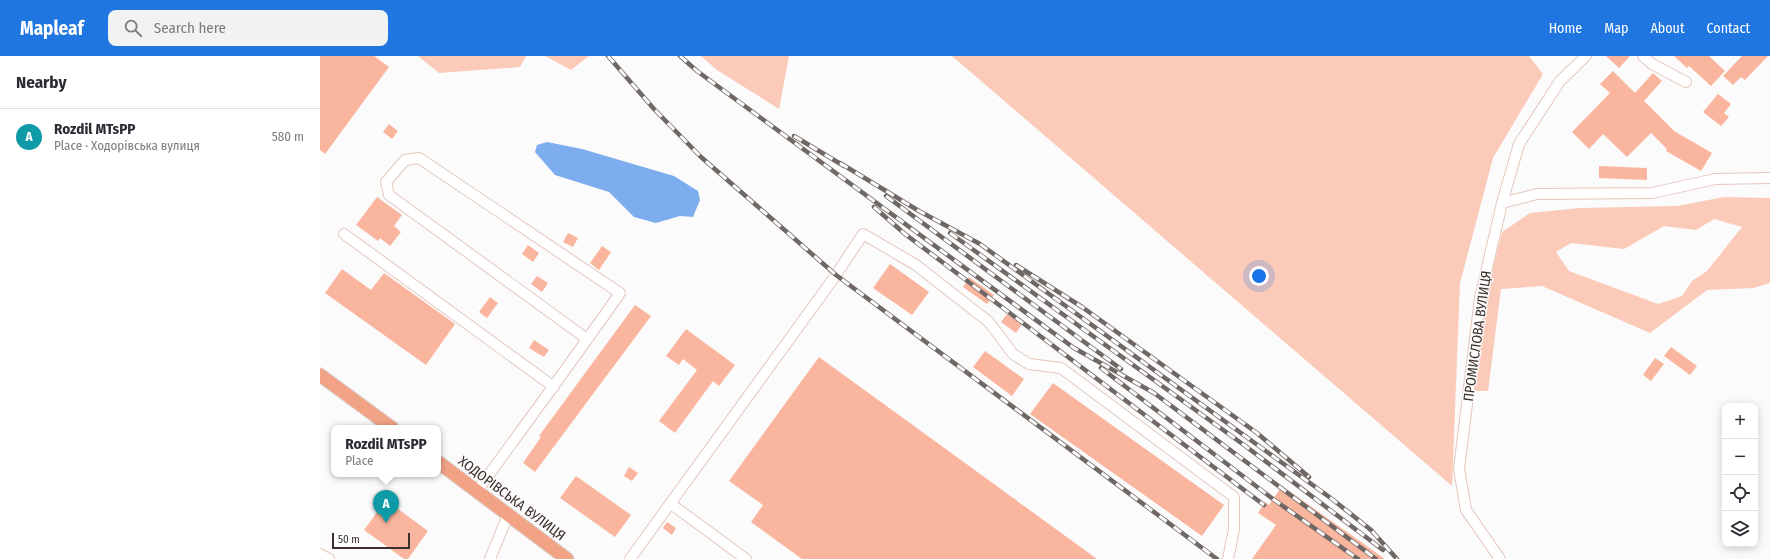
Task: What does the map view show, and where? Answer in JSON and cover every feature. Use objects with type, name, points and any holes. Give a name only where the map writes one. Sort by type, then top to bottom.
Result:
[{"type":"main road","points":[[320,375],[388,425]]},
{"type":"main road","name":"ХОДОРІВСЬКА ВУЛИЦЯ","points":[[441,464],[567,559]]},
{"type":"street","name":"ПРОМИСЛОВА ВУЛИЦЯ","points":[[1500,559],[1466,510],[1459,469],[1480,298],[1502,203],[1519,144],[1560,81],[1586,56]]},
{"type":"street","points":[[1644,56],[1652,64],[1686,82]]},
{"type":"street","points":[[477,491],[588,340],[620,293],[419,158],[405,160],[386,182],[389,195],[588,340]]},
{"type":"street","points":[[1502,203],[1537,194],[1652,193],[1715,179],[1770,178]]},
{"type":"street","points":[[344,234],[554,387]]},
{"type":"street","points":[[630,559],[836,275],[863,234],[916,265],[989,322],[1013,354],[1029,364],[1062,368],[1234,497],[1234,529],[1228,559]]},
{"type":"street","points":[[671,504],[746,559]]},
{"type":"street","points":[[490,559],[508,515]]},
{"type":"street","points":[[320,554],[329,559]]},
{"type":"shaded area","points":[[418,56],[526,56],[520,67],[439,73]]},
{"type":"shaded area","points":[[545,56],[589,56],[571,70]]},
{"type":"shaded area","points":[[701,56],[789,56],[779,109],[717,70]]},
{"type":"shaded area","points":[[952,56],[1529,56],[1543,74],[1493,158],[1460,283],[1452,486]]},
{"type":"shaded area","points":[[1724,197],[1770,198],[1770,283],[1753,288],[1707,290],[1650,333],[1542,286],[1501,289],[1488,391],[1474,391],[1487,292],[1502,232],[1530,213],[1580,208],[1677,206]],"holes":[[[1714,219],[1742,227],[1707,271],[1692,281],[1682,296],[1658,304],[1569,271],[1556,252],[1571,243],[1624,249],[1664,226],[1696,230]]]},
{"type":"water","points":[[547,142],[582,149],[674,176],[698,191],[700,200],[693,217],[680,216],[656,223],[634,217],[609,192],[555,175],[535,152],[537,145]]},
{"type":"building","points":[[320,56],[374,56],[389,67],[325,154],[320,150]]},
{"type":"building","points":[[1606,56],[1630,56],[1619,68]]},
{"type":"building","points":[[1674,56],[1709,56],[1725,71],[1711,86],[1689,66],[1687,68]]},
{"type":"building","points":[[1742,56],[1768,56],[1745,80],[1741,77],[1733,85],[1723,76]]},
{"type":"building","points":[[1613,71],[1635,93],[1653,73],[1662,81],[1644,101],[1674,131],[1712,153],[1701,171],[1666,151],[1667,149],[1651,133],[1627,157],[1603,134],[1589,149],[1572,132],[1610,93],[1600,84]]},
{"type":"building","points":[[1718,94],[1731,104],[1724,113],[1729,117],[1721,126],[1703,112]]},
{"type":"building","points":[[389,124],[398,131],[392,139],[383,132]]},
{"type":"building","points":[[1599,166],[1647,168],[1647,180],[1599,178]]},
{"type":"building","points":[[377,197],[402,215],[394,226],[401,232],[390,246],[380,238],[378,241],[356,225]]},
{"type":"building","points":[[568,233],[578,238],[573,247],[563,242]]},
{"type":"building","points":[[528,245],[539,253],[533,262],[522,254]]},
{"type":"building","points":[[602,246],[611,252],[599,270],[590,263]]},
{"type":"building","points":[[890,264],[929,292],[912,315],[873,288]]},
{"type":"building","points":[[342,269],[371,290],[384,273],[455,324],[426,365],[325,293]]},
{"type":"building","points":[[537,276],[548,283],[542,292],[531,284]]},
{"type":"building","points":[[969,277],[994,295],[987,304],[963,287]]},
{"type":"building","points":[[490,297],[498,303],[487,318],[479,312]]},
{"type":"building","points":[[635,305],[651,316],[535,472],[523,463],[541,437],[539,436]]},
{"type":"building","points":[[1007,314],[1022,324],[1016,333],[1001,322]]},
{"type":"building","points":[[686,329],[735,365],[719,386],[713,381],[675,433],[659,421],[697,370],[683,359],[679,365],[666,356]]},
{"type":"building","points":[[534,340],[549,350],[544,357],[529,348]]},
{"type":"building","points":[[1671,347],[1697,366],[1690,375],[1664,356]]},
{"type":"building","points":[[985,351],[1024,379],[1012,396],[973,367]]},
{"type":"building","points":[[819,357],[1097,559],[802,559],[751,522],[763,505],[729,481]]},
{"type":"building","points":[[1655,358],[1664,364],[1651,381],[1643,375]]},
{"type":"building","points":[[1053,383],[1224,505],[1202,536],[1030,414]]},
{"type":"building","points":[[629,467],[638,473],[632,481],[624,476]]},
{"type":"building","points":[[576,476],[631,515],[615,537],[560,498]]},
{"type":"building","points":[[1282,486],[1385,559],[1252,559],[1276,525],[1258,513],[1265,502],[1269,505]]},
{"type":"building","points":[[386,500],[428,531],[408,559],[404,559],[364,530]]},
{"type":"building","points":[[667,522],[676,528],[672,535],[663,528]]},
{"type":"railway","points":[[608,56],[654,109],[701,157],[836,275],[1217,559]]},
{"type":"railway","points":[[680,56],[697,71],[1074,348],[1154,393],[1376,559]]},
{"type":"railway","points":[[794,136],[844,166]]},
{"type":"railway","points":[[840,163],[919,211],[980,244],[1332,499],[1371,530],[1397,559]]},
{"type":"railway","points":[[886,196],[1121,369]]},
{"type":"railway","points":[[874,207],[905,234],[1264,505]]},
{"type":"railway","points":[[950,233],[1244,445],[1383,550]]},
{"type":"railway","points":[[1016,265],[1082,307],[1257,433],[1309,477]]},
{"type":"railway","points":[[1101,368],[1273,499],[1358,559]]},
{"type":"place","name":"Rozdil MTsPP","points":[[386,523]]}]
